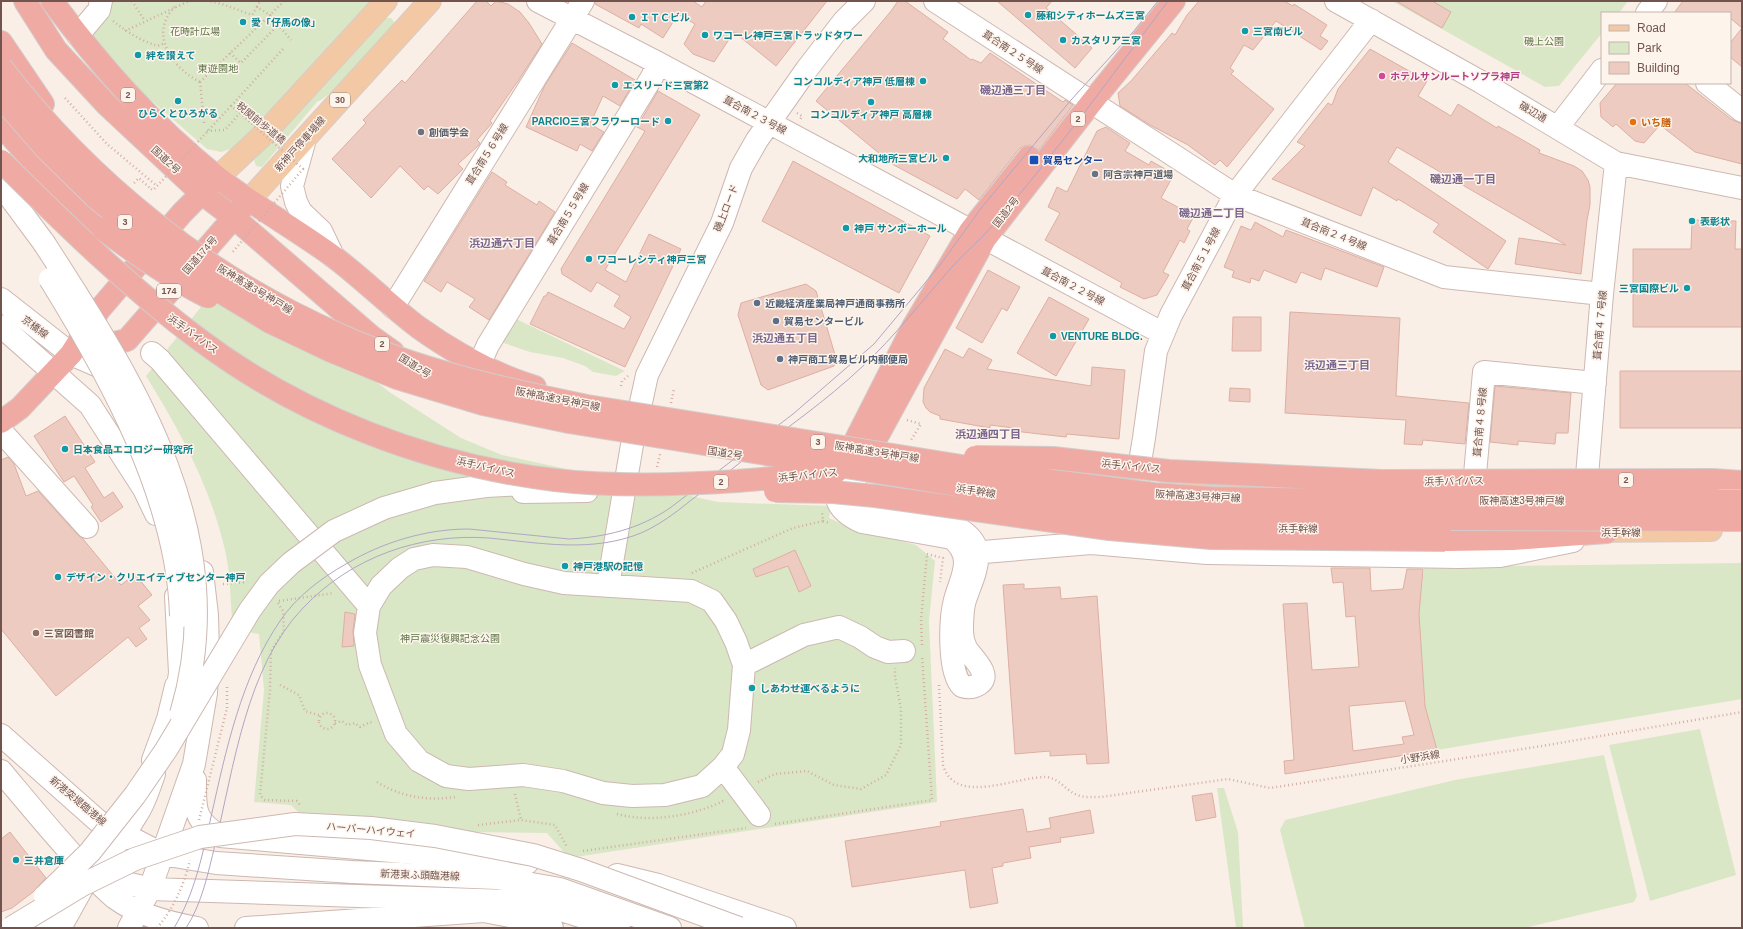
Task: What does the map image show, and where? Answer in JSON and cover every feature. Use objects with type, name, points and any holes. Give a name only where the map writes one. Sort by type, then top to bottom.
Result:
[{"type":"highway","name":"国道2号","points":[[25,1],[56,50],[107,105],[201,193],[233,217],[372,337],[416,368],[453,388],[495,405],[609,436],[849,472],[977,235],[1085,99],[1156,1]]},
{"type":"highway","name":"国道2号","points":[[52,1],[130,98],[176,141],[218,177],[333,256],[393,307],[434,338],[479,365],[518,382],[545,390],[864,444]]},
{"type":"highway","name":"国道2号","points":[[1085,99],[1174,1]]},
{"type":"highway","name":"3","points":[[1,42],[46,107],[88,156],[136,196]]},
{"type":"highway","name":"阪神高速3号神戸線","points":[[1,67],[60,136],[136,196],[171,235],[234,279],[279,305],[339,335],[391,355],[454,376],[519,392],[587,406],[1060,482],[1154,494],[1212,498],[1346,500],[1742,501]]},
{"type":"highway","name":"阪神高速3号神戸線","points":[[1,97],[46,149],[121,219],[191,273],[270,322],[331,351],[397,378],[483,404],[569,422],[1081,505],[1227,518],[1742,520]]},
{"type":"highway","name":"3","points":[[1,125],[42,171],[64,192],[103,229],[143,260],[179,283],[205,296],[270,322]]},
{"type":"highway","name":"浜手バイパス","points":[[1,161],[94,252],[147,299],[201,341],[261,381],[325,414],[391,441],[454,460],[587,487],[646,493],[833,492],[875,496],[1109,528],[1211,538],[1445,540],[1513,539],[1607,532]]},
{"type":"highway","name":"浜手バイパス","points":[[1,170],[91,258],[144,305],[197,346],[258,386],[323,420],[388,447],[499,478],[548,487],[688,484],[808,476],[894,464],[969,457],[1053,458],[1169,470],[1382,481],[1713,480],[1742,482]]},
{"type":"highway","points":[[1,422],[20,408],[53,374],[70,354],[99,310],[201,193],[218,177]]},
{"type":"highway","name":"国道174号","points":[[70,354],[127,340],[250,199]]},
{"type":"main road","points":[[218,177],[263,135],[386,1]]},
{"type":"main road","points":[[392,1],[406,5],[420,1]]},
{"type":"main road","name":"新神戸停車場線","points":[[250,199],[430,1]]},
{"type":"main road","points":[[864,444],[1136,490],[1332,484],[1742,492]]},
{"type":"main road","name":"浜手幹線","points":[[849,472],[1130,516],[1243,528],[1607,532],[1742,530]]},
{"type":"street","points":[[78,35],[99,10],[102,1]]},
{"type":"street","name":"葺合南２３号線","points":[[538,1],[577,10],[658,63],[977,235]]},
{"type":"street","name":"磯上ロード","points":[[608,586],[633,439],[647,375],[722,223],[741,168],[768,122],[844,20],[864,1]]},
{"type":"street","name":"葺合南２５号線","points":[[935,1],[1085,99]]},
{"type":"street","points":[[1648,12],[1656,1]]},
{"type":"street","name":"磯辺通","points":[[1356,9],[1558,127],[1616,163],[1742,188]]},
{"type":"street","name":"葺合南５１号線","points":[[1130,516],[1136,490],[1156,351],[1162,333],[1235,195],[1356,9]]},
{"type":"street","name":"葺合南５６号線","points":[[393,307],[577,10]]},
{"type":"street","name":"葺合南５５号線","points":[[479,365],[488,346],[652,77],[658,63]]},
{"type":"street","points":[[1558,127],[1601,71]]},
{"type":"street","points":[[1708,84],[1742,111]]},
{"type":"street","name":"葺合南２４号線","points":[[1085,99],[1235,195],[1444,278],[1602,294]]},
{"type":"street","points":[[305,139],[292,186],[296,202],[301,212],[321,231],[333,256]]},
{"type":"street","name":"葺合南４７号線","points":[[1586,488],[1602,294],[1616,163]]},
{"type":"street","points":[[1,185],[44,243],[98,326],[132,388],[161,450],[172,479],[189,535],[195,590],[194,646],[184,702],[172,741],[157,779]]},
{"type":"street","points":[[1,203],[32,250],[86,340],[124,414],[153,482],[163,510],[177,570],[180,601],[181,648],[176,686],[168,720],[158,749],[148,773],[135,795]]},
{"type":"street","name":"葺合南２２号線","points":[[977,235],[1162,333]]},
{"type":"street","name":"京橋線","points":[[1,299],[70,354],[112,372],[126,388],[161,456],[188,519],[204,582],[208,652],[206,693],[194,764]]},
{"type":"street","name":"京橋線","points":[[1,326],[53,374],[90,405],[144,489],[164,538],[176,591],[180,673],[174,709],[159,760],[143,804],[123,835],[90,874]]},
{"type":"street","points":[[152,353],[160,360],[369,606]]},
{"type":"street","name":"葺合南４８号線","points":[[1474,486],[1484,372],[1595,383]]},
{"type":"street","points":[[1,431],[87,527]]},
{"type":"street","points":[[849,472],[854,480],[854,491],[858,503],[867,514],[957,528],[966,533],[975,545],[969,550],[965,561],[952,613],[953,666],[957,682],[968,688],[975,687],[981,683],[984,677],[982,668],[965,648],[962,632],[964,602],[975,577],[978,563],[969,550]]},
{"type":"street","points":[[11,928],[90,852],[135,795],[181,726],[250,610],[269,584],[295,559],[334,531],[384,508],[435,493],[493,485],[587,487]]},
{"type":"street","points":[[23,928],[96,858],[122,828],[181,745],[257,615],[276,590],[296,571],[339,538],[361,526],[412,508],[437,501],[487,494],[587,487]]},
{"type":"street","points":[[969,550],[1091,543],[1207,553],[1500,556],[1607,532]]},
{"type":"street","points":[[433,554],[467,557],[524,574],[564,582],[608,586],[658,587],[691,591],[712,601],[726,621],[736,642],[744,666],[739,730],[733,754],[723,768],[702,786],[665,795],[632,796],[603,793],[563,781],[523,775],[469,779],[446,776],[419,761],[396,734],[370,665],[365,633],[369,606],[381,586],[400,568],[414,559],[433,554]]},
{"type":"street","points":[[744,666],[804,635],[839,627],[860,637],[875,647],[888,652],[904,651]]},
{"type":"street","name":"新港突堤臨港線","points":[[1,735],[98,821],[162,854]]},
{"type":"street","points":[[135,920],[150,889],[194,764]]},
{"type":"street","points":[[194,764],[195,807],[197,816],[207,828],[220,836],[413,854],[501,860],[571,857],[612,874],[658,885],[785,928]]},
{"type":"street","points":[[723,768],[742,791],[762,822]]},
{"type":"street","points":[[1,771],[90,874],[135,920]]},
{"type":"street","name":"ハーバーハイウェイ","points":[[11,928],[88,882],[143,856],[200,837],[295,824],[371,828],[435,836],[533,856],[581,870],[739,928]]},
{"type":"street","name":"ハーバーハイウェイ","points":[[27,928],[46,915],[104,883],[141,866],[175,854],[223,842],[296,832],[370,837],[435,845],[534,864],[713,928]]},
{"type":"street","name":"新港東ふ頭臨港線","points":[[162,854],[216,863],[352,872],[498,878],[560,889],[670,928]]},
{"type":"street","points":[[90,874],[150,889],[506,901],[534,904],[561,910],[619,928]]},
{"type":"street","points":[[35,928],[90,874]]},
{"type":"street","points":[[60,928],[90,874]]},
{"type":"street","points":[[246,928],[484,911],[520,918],[552,928]]},
{"type":"street","points":[[114,928],[135,920],[197,928]]},
{"type":"path","points":[[132,1],[145,21]]},
{"type":"path","points":[[165,43],[158,46],[146,42],[125,31],[189,1]]},
{"type":"path","points":[[208,1],[222,4],[252,15],[260,1]]},
{"type":"path","points":[[200,82],[284,1]]},
{"type":"path","points":[[175,7],[167,15],[163,23],[162,27],[165,43],[178,66],[200,82]]},
{"type":"path","points":[[257,7],[270,15],[291,40]]},
{"type":"path","points":[[230,53],[241,63],[278,25]]},
{"type":"path","points":[[231,106],[283,49]]},
{"type":"path","points":[[200,82],[204,123]]},
{"type":"path","points":[[66,98],[107,144],[157,186]]},
{"type":"path","name":"税関前歩道橋","points":[[136,196],[134,183],[139,178],[153,190],[231,106],[303,169],[231,254]]},
{"type":"path","points":[[207,131],[225,130],[240,113]]},
{"type":"path","points":[[621,386],[622,381],[632,372]]},
{"type":"path","points":[[686,575],[793,528],[823,521],[821,507]]},
{"type":"path","points":[[474,825],[521,820],[555,825],[571,857],[762,822],[932,800],[921,620],[927,554]]},
{"type":"path","points":[[223,584],[253,582]]},
{"type":"path","points":[[306,810],[297,801],[265,800],[260,795],[270,690],[271,651],[284,631],[283,611],[277,601],[355,589]]},
{"type":"path","points":[[613,813],[654,818],[682,814],[715,805],[775,774],[807,771],[834,785],[862,789],[886,775],[901,745],[901,709],[895,677],[895,662],[904,651]]},
{"type":"path","points":[[280,685],[300,695],[305,711],[322,716],[330,714],[334,717],[335,723]]},
{"type":"path","name":"小野浜線","points":[[1101,797],[1228,779],[1270,788],[1542,746],[1742,712]]},
{"type":"path","points":[[322,716],[319,720],[322,728],[331,728],[335,723],[342,721],[347,725],[354,723],[360,727],[370,722],[376,724]]},
{"type":"path","points":[[377,782],[390,790],[424,799],[461,796]]},
{"type":"path","points":[[521,792],[514,791],[521,820]]},
{"type":"green space","name":"東遊園地","points":[[113,1],[371,1],[237,147],[221,152],[207,149],[137,88],[86,31]]},
{"type":"green space","name":"磯上公園","points":[[1392,1],[1628,1],[1620,12],[1601,12],[1601,34],[1559,86],[1545,87]]},
{"type":"green space","points":[[383,18],[391,18],[396,24],[347,78],[326,97],[317,102],[262,167],[256,166],[254,160]]},
{"type":"green space","name":"神戸震災復興記念公園","points":[[232,268],[322,341],[391,393],[461,438],[502,455],[718,502],[831,506],[829,518],[849,527],[916,545],[935,561],[929,621],[937,802],[569,858],[547,833],[463,832],[307,821],[291,805],[254,802],[264,690],[259,634],[233,629],[227,560],[219,526],[193,460],[171,417],[146,376]]},
{"type":"green space","points":[[514,318],[625,371],[616,376],[593,372],[585,366],[563,358],[530,352],[501,342]]},
{"type":"green space","points":[[1742,563],[1742,699],[1437,750],[1425,706],[1419,614],[1424,567]]},
{"type":"green space","points":[[1700,729],[1736,875],[1650,901],[1609,745]]},
{"type":"green space","points":[[1604,755],[1637,896],[1634,902],[1524,928],[1305,928],[1280,830],[1285,820],[1455,780]]},
{"type":"green space","points":[[1217,788],[1224,788],[1238,832],[1243,928],[1236,928]]},
{"type":"building","points":[[477,1],[486,1],[491,6],[496,1],[508,4],[520,12],[542,44],[490,121],[492,123],[477,140],[480,143],[479,145],[458,164],[463,169],[438,194],[428,186],[424,190],[400,166],[371,198],[332,159],[366,123],[363,120],[402,80],[405,83]]},
{"type":"building","points":[[595,1],[693,1],[702,7],[706,1],[827,1],[776,66],[734,32],[714,62],[693,54],[684,44],[695,24],[678,14],[663,38],[641,24],[639,28],[595,4]]},
{"type":"building","points":[[898,1],[905,1],[948,32],[943,39],[971,60],[972,59],[981,63],[990,53],[1063,102],[1065,100],[1073,105],[1039,150],[1030,145],[1019,149],[979,200],[965,189],[957,199],[892,164],[816,101]]},
{"type":"building","points":[[997,1],[1052,1],[1046,8],[1092,48],[1075,68]]},
{"type":"building","points":[[1199,1],[1284,1],[1293,6],[1294,4],[1327,25],[1320,36],[1328,41],[1321,50],[1276,21],[1253,50],[1244,45],[1230,68],[1234,71],[1231,74],[1274,109],[1227,167],[1220,160],[1215,165],[1188,145],[1150,125],[1120,106],[1118,93],[1131,81],[1172,33],[1175,35],[1187,15]]},
{"type":"building","points":[[1396,1],[1432,1],[1451,12],[1442,28]]},
{"type":"building","points":[[1683,1],[1742,1],[1742,28],[1731,19],[1731,12],[1675,12]]},
{"type":"building","points":[[1742,28],[1742,67],[1731,58],[1731,42]]},
{"type":"building","points":[[572,43],[635,80],[620,106],[603,96],[590,124],[604,132],[592,151],[580,144],[577,151],[526,127],[545,85]]},
{"type":"building","points":[[1370,49],[1427,81],[1418,96],[1451,116],[1458,104],[1497,128],[1498,126],[1540,150],[1539,153],[1574,166],[1582,171],[1588,180],[1590,187],[1590,205],[1581,274],[1515,264],[1519,238],[1566,245],[1397,147],[1388,162],[1506,241],[1488,269],[1433,232],[1439,224],[1398,199],[1397,201],[1373,187],[1361,216],[1272,179],[1305,146],[1297,142],[1328,103],[1332,105],[1338,89]]},
{"type":"building","points":[[1616,84],[1686,84],[1731,119],[1742,124],[1742,164],[1695,152],[1660,125],[1644,143],[1635,141],[1616,124],[1613,127],[1601,117],[1600,103]]},
{"type":"building","name":"ワコーレシティ神戸三宮","points":[[658,91],[700,115],[605,270],[626,282],[649,234],[681,249],[625,367],[530,324],[544,296],[546,296],[548,292],[624,329],[631,317],[614,306],[620,296],[597,282],[591,292],[562,274],[561,269],[645,131],[637,127]]},
{"type":"building","points":[[1106,127],[1130,143],[1125,151],[1149,165],[1151,161],[1174,174],[1161,198],[1194,216],[1187,229],[1190,231],[1184,243],[1180,240],[1163,272],[1169,275],[1157,295],[1144,299],[1120,287],[1122,283],[1045,240],[1060,213],[1048,207],[1057,187],[1067,192],[1097,131]]},
{"type":"building","name":"神戸 サンボーホール","points":[[793,161],[930,236],[899,293],[762,221]]},
{"type":"building","points":[[492,172],[507,182],[505,185],[537,205],[539,201],[555,212],[489,320],[469,307],[475,299],[447,282],[441,292],[424,281]]},
{"type":"building","name":"三宮国際ビル","points":[[1692,220],[1736,221],[1735,249],[1742,249],[1742,327],[1633,327],[1633,249],[1691,249]]},
{"type":"building","points":[[1255,222],[1283,237],[1286,230],[1384,267],[1377,287],[1325,268],[1321,280],[1301,272],[1296,283],[1264,270],[1259,281],[1251,278],[1250,283],[1232,277],[1234,271],[1224,267],[1241,226],[1251,230]]},
{"type":"building","points":[[988,270],[1020,287],[1007,311],[1002,308],[982,343],[956,328]]},
{"type":"building","points":[[806,284],[816,291],[836,358],[834,366],[768,390],[761,385],[738,315],[741,303]]},
{"type":"building","name":"VENTURE BLDG.","points":[[1049,297],[1089,319],[1056,376],[1017,353]]},
{"type":"building","points":[[1290,312],[1400,318],[1396,396],[1469,403],[1465,444],[1423,440],[1422,445],[1404,444],[1406,420],[1285,413]]},
{"type":"building","points":[[1233,317],[1261,317],[1261,351],[1232,351]]},
{"type":"building","points":[[969,348],[992,360],[987,369],[1091,386],[1092,367],[1125,370],[1119,439],[1067,434],[1066,437],[1048,435],[1014,431],[1014,428],[990,425],[990,428],[940,419],[940,416],[930,412],[926,408],[923,402],[924,388],[945,349],[963,358]]},
{"type":"building","points":[[1620,371],[1742,371],[1742,428],[1620,428]]},
{"type":"building","points":[[1495,386],[1571,393],[1568,433],[1556,433],[1555,444],[1518,441],[1518,445],[1490,442]]},
{"type":"building","points":[[1230,388],[1250,389],[1250,402],[1229,401]]},
{"type":"building","name":"日本食品エコロジー研究所","points":[[65,416],[95,462],[85,468],[104,498],[113,492],[123,507],[101,522],[91,507],[93,505],[74,476],[64,482],[34,436]]},
{"type":"building","name":"デザイン・クリエイティブセンター神戸","points":[[8,457],[14,464],[26,496],[38,491],[83,539],[121,585],[135,574],[152,595],[138,606],[150,620],[139,628],[147,639],[136,647],[128,637],[56,696],[1,629],[1,460]]},
{"type":"building","points":[[795,550],[811,586],[799,592],[788,566],[756,577],[753,569]]},
{"type":"building","points":[[1331,568],[1370,568],[1371,591],[1403,589],[1407,569],[1423,569],[1419,614],[1425,706],[1437,750],[1285,774],[1284,761],[1294,760],[1283,604],[1307,603],[1312,670],[1359,667],[1355,616],[1346,617],[1343,582],[1333,583]],"holes":[[[1405,701],[1414,735],[1402,737],[1404,744],[1353,751],[1349,706]]]},
{"type":"building","points":[[1024,584],[1024,589],[1060,587],[1061,599],[1097,596],[1109,763],[1087,764],[1086,754],[1050,756],[1050,751],[1015,754],[1003,585]]},
{"type":"building","points":[[345,612],[355,614],[353,631],[354,646],[342,647]]},
{"type":"building","points":[[1212,793],[1216,817],[1196,821],[1192,796]]},
{"type":"building","points":[[1023,809],[1027,832],[1051,828],[1049,818],[1090,810],[1094,833],[1060,838],[1061,842],[1029,847],[1031,858],[1003,863],[1003,866],[992,868],[998,903],[970,908],[965,870],[852,887],[845,841],[941,826],[940,822]]},
{"type":"building","name":"三井倉庫","points":[[10,832],[46,878],[33,892],[12,908],[1,912],[1,839]]},
{"type":"tram line","points":[[174,928],[193,888],[229,741],[245,690],[266,643],[286,612],[301,596],[327,575],[360,556],[390,543],[421,534],[437,531],[469,529],[569,539],[583,538],[609,534],[634,527],[670,508],[793,414],[874,344],[940,265],[982,207],[1071,100],[1133,32],[1158,1]]},
{"type":"tram line","points":[[186,928],[192,919],[204,888],[236,751],[255,688],[268,659],[284,632],[303,608],[322,590],[365,562],[388,552],[412,545],[463,537],[566,545],[604,543],[641,533],[672,515],[819,404],[875,355],[951,268],[982,237],[1014,201],[1076,124],[1168,1]]},
{"type":"place","name":"藤和シティホームズ三宮","points":[[1028,15]]},
{"type":"place","name":"ＩＴＣビル","points":[[632,17]]},
{"type":"place","name":"愛「仔馬の像」","points":[[243,22]]},
{"type":"place","name":"三宮南ビル","points":[[1245,31]]},
{"type":"place","name":"ワコーレ神戸三宮トラッドタワー","points":[[705,35]]},
{"type":"place","name":"カスタリア三宮","points":[[1063,40]]},
{"type":"place","name":"絆を讃えて","points":[[138,55]]},
{"type":"place","name":"ホテルサンルートソプラ神戸","points":[[1382,76]]},
{"type":"place","name":"コンコルディア神戸 低層棟","points":[[923,81]]},
{"type":"place","name":"エスリード三宮第2","points":[[615,85]]},
{"type":"place","name":"ひらくとひろがる","points":[[178,101]]},
{"type":"place","name":"コンコルディア神戸 高層棟","points":[[871,102]]},
{"type":"place","name":"PARCIO三宮フラワーロード","points":[[668,121]]},
{"type":"place","name":"いち膳","points":[[1633,122]]},
{"type":"place","name":"創価学会","points":[[421,132]]},
{"type":"place","name":"大和地所三宮ビル","points":[[946,158]]},
{"type":"place","name":"貿易センター","points":[[1034,160]]},
{"type":"place","name":"阿含宗神戸道場","points":[[1095,174]]},
{"type":"place","name":"表彰状","points":[[1692,221]]},
{"type":"place","name":"神戸 サンボーホール","points":[[846,228]]},
{"type":"place","name":"ワコーレシティ神戸三宮","points":[[589,259]]},
{"type":"place","name":"三宮国際ビル","points":[[1687,288]]},
{"type":"place","name":"近畿経済産業局神戸通商事務所","points":[[757,303]]},
{"type":"place","name":"貿易センタービル","points":[[776,321]]},
{"type":"place","name":"VENTURE BLDG.","points":[[1053,336]]},
{"type":"place","name":"神戸商工貿易ビル内郵便局","points":[[780,359]]},
{"type":"place","name":"日本食品エコロジー研究所","points":[[65,449]]},
{"type":"place","name":"神戸港駅の記憶","points":[[565,566]]},
{"type":"place","name":"デザイン・クリエイティブセンター神戸","points":[[58,577]]},
{"type":"place","name":"三宮図書館","points":[[36,633]]},
{"type":"place","name":"しあわせ運べるように","points":[[752,688]]},
{"type":"place","name":"三井倉庫","points":[[16,860]]},
{"type":"district","name":"磯辺通三丁目","points":[[1013,90]]},
{"type":"district","name":"磯辺通一丁目","points":[[1463,179]]},
{"type":"district","name":"磯辺通二丁目","points":[[1212,213]]},
{"type":"district","name":"浜辺通六丁目","points":[[502,243]]},
{"type":"district","name":"浜辺通五丁目","points":[[785,338]]},
{"type":"district","name":"浜辺通三丁目","points":[[1337,365]]},
{"type":"district","name":"浜辺通四丁目","points":[[988,434]]},
{"type":"park label","name":"花時計広場","points":[[195,31]]}]
